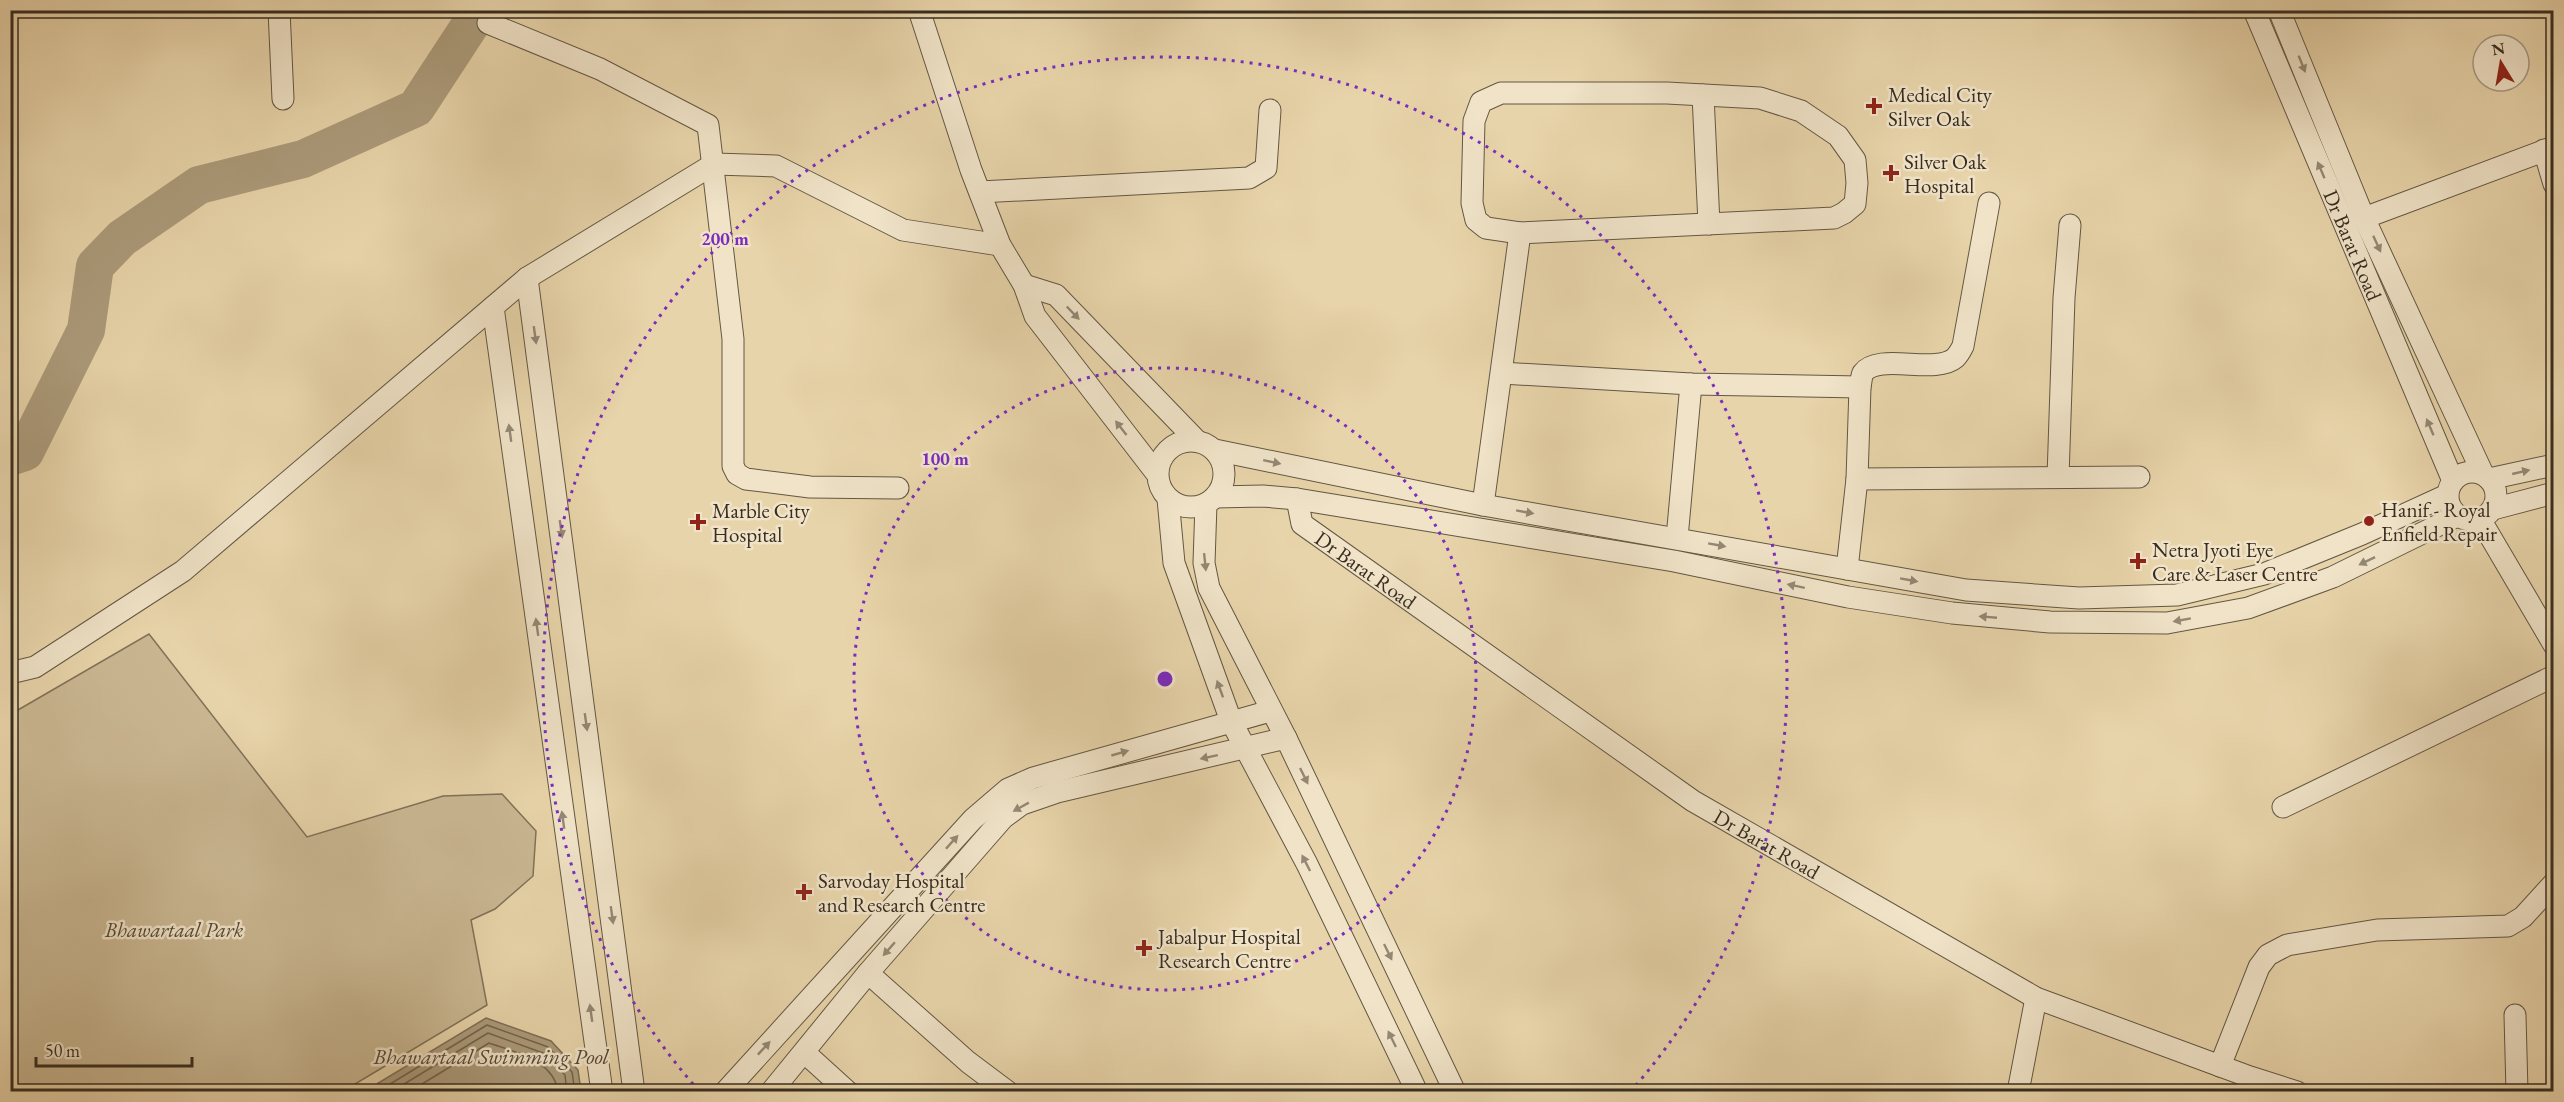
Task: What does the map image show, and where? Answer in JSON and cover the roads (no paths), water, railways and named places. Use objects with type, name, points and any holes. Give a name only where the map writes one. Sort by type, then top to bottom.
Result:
[{"type":"street","points":[[279,10],[283,99]]},
{"type":"street","points":[[919,10],[1000,245],[1024,285],[1035,316],[1157,474]]},
{"type":"street","name":"Dr Barat Road","points":[[2254,10],[2450,488]]},
{"type":"street","name":"Dr Barat Road","points":[[2279,10],[2364,218],[2486,477]]},
{"type":"street","points":[[488,22],[600,69],[708,125],[733,339],[733,466],[737,474],[746,479],[810,487],[898,488]]},
{"type":"street","points":[[1501,93],[1702,95],[1760,98],[1801,111],[1838,136],[1855,160],[1856,204],[1834,218],[1520,233],[1486,228],[1476,220],[1472,203],[1474,121],[1481,102],[1501,93]]},
{"type":"street","points":[[1702,95],[1709,224]]},
{"type":"street","points":[[980,192],[1249,178],[1266,168],[1270,110]]},
{"type":"street","points":[[2364,218],[2549,148],[2553,184]]},
{"type":"street","points":[[10,674],[35,667],[183,571],[527,278],[714,164],[776,166],[903,230],[1000,245]]},
{"type":"street","points":[[1847,569],[1857,479],[1860,387],[1863,374],[1870,367],[1946,363],[1956,358],[1963,346],[1989,203]]},
{"type":"street","points":[[2058,477],[2064,298],[2070,225]]},
{"type":"street","points":[[1483,505],[1520,233]]},
{"type":"street","points":[[527,278],[634,1092]]},
{"type":"street","points":[[1024,285],[1056,295],[1224,467],[1224,478],[1211,501],[1204,563],[1209,588],[1270,711],[1286,738],[1455,1092]]},
{"type":"street","points":[[493,307],[602,1092]]},
{"type":"street","points":[[1502,373],[1691,384],[1860,387]]},
{"type":"street","points":[[1677,538],[1691,384]]},
{"type":"street","points":[[1417,1092],[1312,874],[1232,721],[1174,562],[1167,499],[1158,483],[1158,465],[1169,448],[1178,443],[1206,446],[1483,505],[1966,590],[2079,598],[2177,595],[2264,574],[2362,534],[2450,488],[2467,472],[2486,477],[2553,465]]},
{"type":"street","points":[[1857,479],[2139,477]]},
{"type":"street","points":[[2486,477],[2496,494],[2486,514]]},
{"type":"street","points":[[2450,488],[2448,503],[2457,516],[2464,520],[2553,493]]},
{"type":"street","points":[[1167,499],[1185,507],[1196,507],[1211,501],[1263,496],[1297,499],[1674,561],[1860,599],[1952,614],[2050,622],[2167,622],[2248,608],[2333,577],[2457,516]]},
{"type":"street","name":"Dr Barat Road","points":[[1297,499],[1302,524],[1693,801],[2036,998],[2297,1092]]},
{"type":"street","points":[[2486,514],[2553,645]]},
{"type":"street","points":[[2283,807],[2553,676]]},
{"type":"street","points":[[725,1092],[973,819],[1008,789],[1033,778],[1270,711]]},
{"type":"street","points":[[771,1092],[868,973],[1004,818],[1022,804],[1057,792],[1286,738]]},
{"type":"street","points":[[2220,1066],[2259,967],[2268,955],[2287,945],[2377,930],[2508,926],[2523,917],[2553,884]]},
{"type":"street","points":[[868,973],[968,1062],[1008,1092]]},
{"type":"street","points":[[2018,1092],[2036,998]]},
{"type":"street","points":[[2515,1015],[2517,1092]]},
{"type":"street","points":[[805,1053],[848,1092]]},
{"type":"water","name":"Bhawartaal Swimming Pool","points":[[486,1018],[551,1041],[578,1070],[581,1091],[365,1091]]},
{"type":"waterway","points":[[10,457],[25,452],[86,330],[95,266],[122,238],[199,185],[303,159],[416,108],[480,10]]},
{"type":"place","name":"Medical City Silver Oak","points":[[1874,106]]},
{"type":"place","name":"Silver Oak Hospital","points":[[1891,173]]},
{"type":"place","name":"Hanif - Royal Enfield Repair","points":[[2369,521]]},
{"type":"place","name":"Marble City Hospital","points":[[698,522]]},
{"type":"place","name":"Netra Jyoti Eye Care & Laser Centre","points":[[2138,561]]},
{"type":"place","name":"Sarvoday Hospital and Research Centre","points":[[804,892]]},
{"type":"place","name":"Jabalpur Hospital Research Centre","points":[[1144,948]]},
{"type":"park label","name":"Bhawartaal Park","points":[[174,929]]}]
